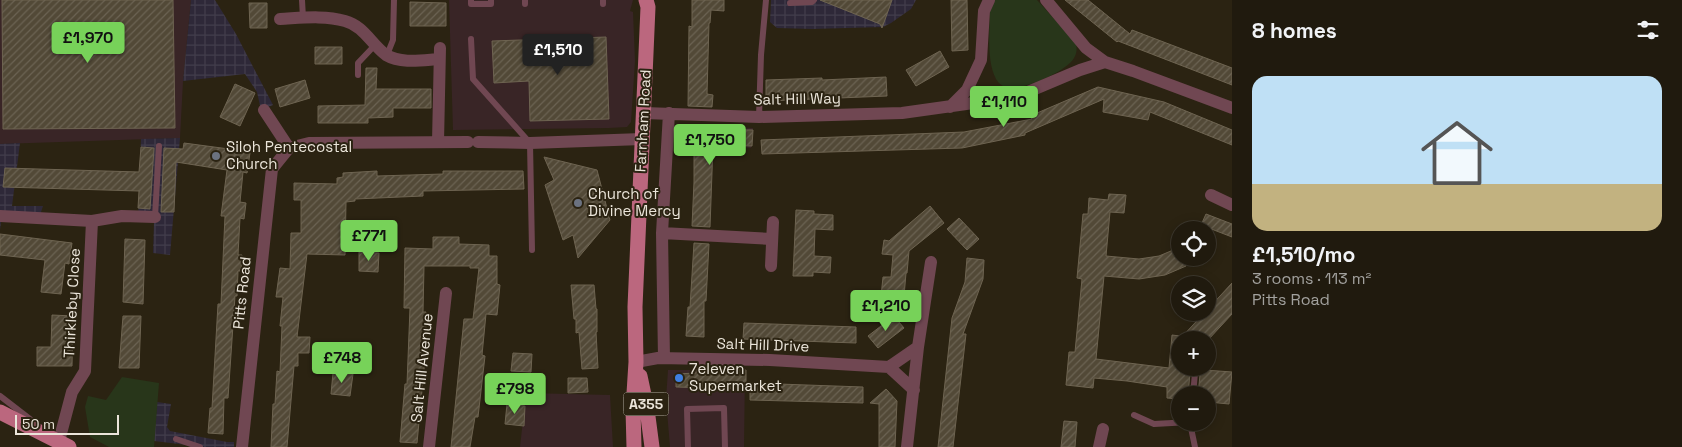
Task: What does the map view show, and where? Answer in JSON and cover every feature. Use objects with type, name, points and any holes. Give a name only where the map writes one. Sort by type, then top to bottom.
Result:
[{"type":"main road","name":"Farnham Road","points":[[634,447],[635,308],[648,7],[646,0]]},
{"type":"main road","name":"Farnham Road","points":[[636,362],[647,409],[652,447]]},
{"type":"main road","points":[[0,412],[64,444]]},
{"type":"street","points":[[950,107],[967,90],[981,60],[984,11],[989,0]]},
{"type":"street","points":[[1046,0],[1086,48],[1105,62],[1232,108]]},
{"type":"street","points":[[280,19],[324,18],[346,21],[362,30],[387,55],[403,60],[439,54],[438,142]]},
{"type":"street","name":"Salt Hill Way","points":[[644,113],[759,117],[902,113],[1016,97],[1080,70],[1105,62]]},
{"type":"street","points":[[264,110],[289,148],[309,144],[530,143],[642,139]]},
{"type":"street","points":[[664,358],[662,233],[669,113]]},
{"type":"street","name":"Pitts Road","points":[[242,447],[272,169],[289,148]]},
{"type":"street","points":[[1211,195],[1232,205]]},
{"type":"street","points":[[0,216],[92,221],[122,216],[155,217]]},
{"type":"street","name":"Thirkleby Close","points":[[64,444],[72,392],[85,371],[92,221]]},
{"type":"street","points":[[771,266],[774,222]]},
{"type":"street","points":[[662,233],[772,239]]},
{"type":"street","points":[[908,447],[918,347],[931,262]]},
{"type":"street","name":"Salt Hill Avenue","points":[[429,447],[446,293]]},
{"type":"street","points":[[914,390],[889,367],[918,347]]},
{"type":"street","name":"Salt Hill Drive","points":[[636,362],[664,358],[770,360],[889,367]]},
{"type":"street","points":[[1099,447],[1103,429]]},
{"type":"lane","points":[[302,0],[303,18]]},
{"type":"lane","points":[[387,55],[393,40],[394,0]]},
{"type":"lane","points":[[471,0],[471,4],[491,4],[491,0]]},
{"type":"lane","points":[[759,117],[761,54],[766,0]]},
{"type":"lane","points":[[790,3],[812,2],[814,0]]},
{"type":"lane","points":[[471,39],[473,79],[530,143],[532,250]]},
{"type":"lane","points":[[358,75],[358,63],[376,44]]},
{"type":"lane","points":[[155,217],[159,146]]},
{"type":"lane","points":[[0,396],[64,444]]},
{"type":"lane","points":[[688,447],[687,409],[724,408],[725,447]]},
{"type":"lane","points":[[1134,415],[1154,424],[1171,424]]},
{"type":"lane","points":[[1192,431],[1195,447]]},
{"type":"lane","points":[[176,439],[200,447]]},
{"type":"shaded area","points":[[0,0],[191,0],[183,81],[180,138],[0,144]]},
{"type":"shaded area","points":[[191,0],[215,0],[236,34],[273,105],[261,110],[257,92],[245,74],[183,81]]},
{"type":"shaded area","points":[[449,0],[633,0],[630,11],[633,12],[635,61],[631,122],[627,127],[609,128],[453,130]]},
{"type":"shaded area","points":[[771,0],[916,0],[911,9],[883,27],[812,29],[777,28],[770,22]]},
{"type":"shaded area","points":[[686,125],[753,128],[751,148],[678,144],[680,132]]},
{"type":"shaded area","points":[[180,138],[170,255],[153,253],[154,222],[138,222],[141,139]]},
{"type":"shaded area","points":[[20,143],[12,206],[43,206],[38,221],[1,222],[0,230],[0,144]]},
{"type":"shaded area","points":[[668,370],[745,370],[744,447],[670,447],[666,399]]},
{"type":"shaded area","points":[[526,393],[610,395],[613,447],[520,447]]},
{"type":"shaded area","points":[[157,402],[171,404],[167,427],[170,431],[234,442],[234,447],[204,447],[154,441]]},
{"type":"green space","points":[[994,0],[1037,0],[1076,43],[1074,58],[1054,74],[1034,83],[1016,88],[1001,85],[993,71],[990,53],[990,6]]},
{"type":"green space","points":[[122,377],[159,383],[154,447],[109,447],[90,437],[85,407],[88,396],[106,400]]},
{"type":"building","points":[[2,0],[173,0],[175,128],[3,129]]},
{"type":"building","points":[[692,0],[724,0],[724,11],[711,10],[709,23],[707,94],[713,95],[712,107],[688,106],[689,26],[692,27]]},
{"type":"building","points":[[820,0],[892,0],[882,28],[880,24]]},
{"type":"building","points":[[951,0],[967,0],[968,50],[952,51]]},
{"type":"building","points":[[1065,0],[1088,0],[1130,34],[1132,30],[1232,68],[1232,85],[1117,42]]},
{"type":"building","points":[[410,2],[446,3],[446,26],[410,26]]},
{"type":"building","points":[[249,3],[267,3],[267,28],[250,28]]},
{"type":"building","points":[[606,37],[609,119],[530,121],[529,81],[494,83],[492,41]]},
{"type":"building","points":[[315,47],[342,47],[342,64],[315,64]]},
{"type":"building","points":[[940,51],[949,67],[916,86],[906,70]]},
{"type":"building","points":[[366,68],[377,68],[376,89],[431,89],[431,108],[393,108],[393,117],[368,118],[368,123],[318,123],[318,106],[365,105]]},
{"type":"building","points":[[886,77],[887,96],[766,101],[766,80]]},
{"type":"building","points":[[305,80],[310,98],[280,107],[275,89]]},
{"type":"building","points":[[235,84],[255,93],[240,126],[220,117]]},
{"type":"building","points":[[1098,87],[1164,102],[1232,130],[1232,145],[1150,112],[1148,120],[1103,112],[1104,99],[1025,133],[1025,135],[962,148],[762,154],[761,140],[964,132],[1032,119],[1030,116]]},
{"type":"building","points":[[692,129],[753,130],[752,146],[713,145],[710,227],[692,226],[694,145],[691,145]]},
{"type":"building","points":[[184,143],[229,149],[229,143],[251,146],[247,173],[243,172],[240,202],[246,203],[244,219],[240,218],[238,255],[242,255],[241,271],[238,271],[237,296],[235,296],[228,398],[224,398],[223,434],[208,433],[210,408],[212,408],[218,304],[221,304],[225,216],[221,216],[227,170],[176,162],[174,212],[161,212],[164,148],[183,149]]},
{"type":"building","points":[[141,147],[154,148],[150,209],[138,208],[139,191],[3,187],[5,168],[139,172]]},
{"type":"building","name":"Church of Divine Mercy","points":[[544,157],[597,170],[610,220],[578,258],[573,235],[563,240],[545,185],[554,180]]},
{"type":"building","points":[[377,171],[377,176],[443,174],[443,171],[523,171],[524,189],[423,191],[423,196],[355,199],[355,201],[346,202],[345,255],[307,254],[297,337],[310,337],[309,353],[298,353],[298,366],[294,366],[287,447],[271,447],[277,371],[280,372],[282,326],[280,326],[283,297],[276,297],[280,268],[290,269],[291,233],[301,233],[301,200],[294,200],[294,183],[337,184],[337,178],[343,177],[343,173]]},
{"type":"building","points":[[1109,194],[1126,195],[1124,213],[1110,212],[1106,256],[1139,259],[1159,256],[1171,251],[1171,266],[1186,266],[1165,275],[1139,279],[1104,276],[1096,359],[1169,368],[1171,346],[1171,376],[1190,376],[1189,386],[1171,386],[1171,398],[1167,398],[1167,387],[1127,381],[1094,378],[1093,388],[1066,385],[1069,352],[1075,352],[1082,279],[1077,278],[1083,214],[1088,214],[1089,198],[1108,200]]},
{"type":"building","points":[[930,206],[944,223],[909,251],[903,308],[880,306],[883,277],[891,277],[893,255],[882,254],[884,240],[889,241]]},
{"type":"building","points":[[796,210],[814,211],[814,214],[833,215],[833,230],[815,229],[814,256],[831,257],[830,273],[813,272],[813,276],[793,276]]},
{"type":"building","points":[[1206,214],[1232,224],[1232,237],[1216,231],[1216,221],[1203,221]]},
{"type":"building","points":[[959,218],[979,239],[967,250],[947,229]]},
{"type":"building","points":[[0,234],[72,243],[69,264],[65,263],[61,294],[41,292],[45,260],[0,255]]},
{"type":"building","points":[[433,237],[459,237],[459,244],[489,245],[489,256],[497,256],[497,284],[500,285],[497,315],[486,314],[482,355],[485,356],[478,417],[475,417],[470,447],[451,447],[464,319],[473,319],[479,268],[470,268],[470,266],[424,266],[423,312],[426,312],[426,348],[417,443],[400,442],[405,384],[407,384],[410,308],[404,308],[405,248],[433,249]]},
{"type":"building","points":[[125,239],[145,240],[143,304],[123,302]]},
{"type":"building","points":[[694,243],[709,244],[706,301],[704,301],[704,337],[686,336]]},
{"type":"building","points":[[359,252],[379,253],[378,272],[359,271]]},
{"type":"building","points":[[967,258],[984,260],[983,279],[963,334],[966,334],[953,447],[938,447],[952,318],[965,282]]},
{"type":"building","points":[[1232,283],[1232,314],[1216,331],[1187,331],[1197,321],[1216,321],[1216,300]]},
{"type":"building","points":[[571,285],[594,285],[597,309],[598,368],[582,369],[579,332],[576,333]]},
{"type":"building","points":[[52,315],[73,316],[72,366],[37,366],[37,347],[51,347]]},
{"type":"building","points":[[123,316],[141,316],[139,368],[119,368]]},
{"type":"building","points":[[894,316],[904,328],[878,348],[868,336]]},
{"type":"building","points":[[744,323],[856,327],[856,343],[743,339]]},
{"type":"building","points":[[513,353],[532,354],[531,372],[511,371]]},
{"type":"building","points":[[696,369],[746,370],[746,389],[676,387],[676,374],[696,373]]},
{"type":"building","points":[[1216,371],[1232,372],[1229,404],[1216,403],[1216,386],[1199,386],[1200,376],[1216,376]]},
{"type":"building","points":[[333,373],[353,374],[350,396],[331,394]]},
{"type":"building","points":[[568,378],[587,378],[588,392],[568,393]]},
{"type":"building","points":[[750,383],[863,387],[863,403],[750,400]]},
{"type":"building","points":[[886,389],[897,401],[895,447],[879,447],[879,404],[870,403]]},
{"type":"building","points":[[507,404],[525,406],[524,426],[505,424]]},
{"type":"building","points":[[1064,421],[1077,422],[1075,447],[1061,447]]},
{"type":"place","name":"Siloh Pentecostal Church","points":[[216,156]]},
{"type":"place","name":"Church of Divine Mercy","points":[[578,203]]},
{"type":"place","name":"7eleven Supermarket","points":[[679,378]]}]
